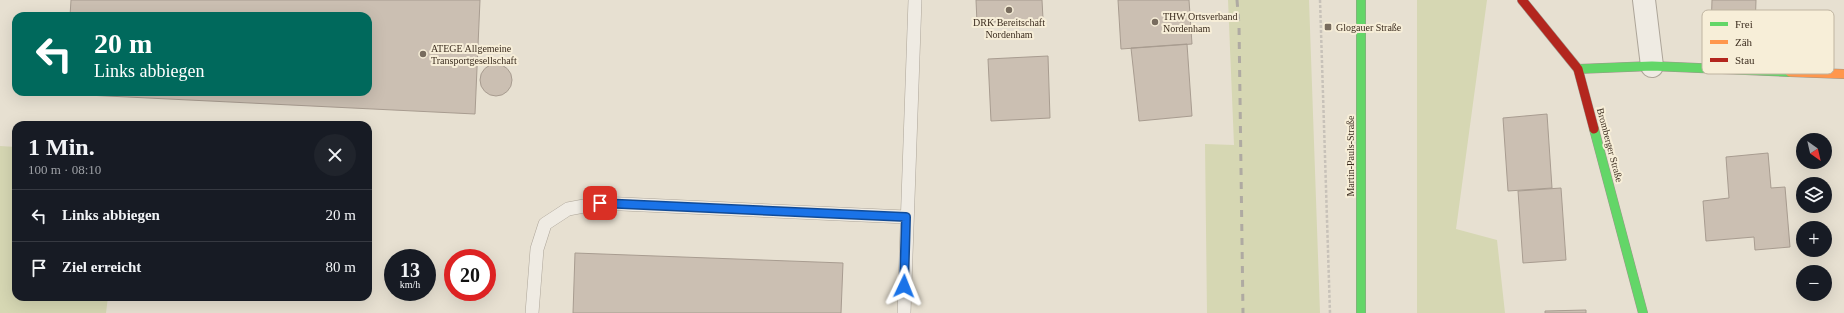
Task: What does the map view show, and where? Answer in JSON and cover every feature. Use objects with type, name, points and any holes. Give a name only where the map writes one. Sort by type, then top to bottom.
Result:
[{"type":"street","name":"Martin-Pauls-Straße","points":[[1361,0],[1361,313]]},
{"type":"street","name":"Bromberger Straße","points":[[1522,0],[1578,69],[1643,313]]},
{"type":"street","points":[[1644,0],[1652,66]]},
{"type":"street","points":[[1578,69],[1652,66],[1702,68]]},
{"type":"street","points":[[1834,74],[1844,74]]},
{"type":"lane","points":[[904,313],[906,217],[915,0]]},
{"type":"lane","points":[[532,313],[537,249],[545,224],[568,209],[600,203],[906,217]]},
{"type":"path","points":[[1320,0],[1330,313]]},
{"type":"green space","points":[[1228,0],[1309,0],[1320,313],[1207,313],[1205,144],[1234,145]]},
{"type":"green space","points":[[1417,0],[1487,0],[1456,229],[1497,240],[1505,313],[1417,313]]},
{"type":"green space","points":[[0,146],[12,147],[12,301],[108,301],[106,313],[0,313]]},
{"type":"building","name":"ATEGE Allgemeine Transportgesellschaft","points":[[71,0],[480,0],[475,114],[107,96],[372,96],[372,12],[70,12]]},
{"type":"building","name":"DRK Bereitschaft Nordenham","points":[[976,0],[1042,0],[1043,19],[977,23]]},
{"type":"building","name":"THW Ortsverband Nordenham","points":[[1118,0],[1189,0],[1192,44],[1121,49]]},
{"type":"building","points":[[1712,0],[1756,0],[1756,10],[1712,10]]},
{"type":"building","points":[[1187,44],[1192,116],[1139,121],[1131,48]]},
{"type":"building","points":[[1048,56],[1050,118],[991,121],[988,59]]},
{"type":"building","points":[[493,64],[499,64],[508,68],[512,80],[508,92],[499,96],[493,96],[484,92],[480,83],[480,77],[484,68]]},
{"type":"building","points":[[1547,114],[1552,188],[1508,191],[1503,118]]},
{"type":"building","points":[[1768,153],[1771,188],[1785,187],[1790,247],[1755,250],[1754,237],[1706,241],[1703,201],[1729,198],[1726,157]]},
{"type":"building","points":[[1561,188],[1566,260],[1523,263],[1518,191]]},
{"type":"building","points":[[575,253],[843,263],[841,313],[573,313]]},
{"type":"building","points":[[1586,310],[1586,313],[1545,313],[1545,311]]},
{"type":"railway","points":[[1237,0],[1239,25],[1243,313]]},
{"type":"traffic: fast","points":[[1361,0],[1361,313]]},
{"type":"traffic: fast","points":[[1578,69],[1652,66],[1702,68]]},
{"type":"traffic: fast","points":[[1594,129],[1643,313]]},
{"type":"traffic: slow","points":[[1834,74],[1844,74]]},
{"type":"traffic: jam","points":[[1522,0],[1578,69],[1594,129]]},
{"type":"place","name":"DRK Bereitschaft Nordenham","points":[[1009,10]]},
{"type":"place","name":"THW Ortsverband Nordenham","points":[[1155,22]]},
{"type":"place","name":"Glogauer Straße","points":[[1328,27]]},
{"type":"place","name":"ATEGE Allgemeine Transportgesellschaft","points":[[423,54]]},
{"type":"route","points":[[600,203],[906,217],[904,286]]}]
